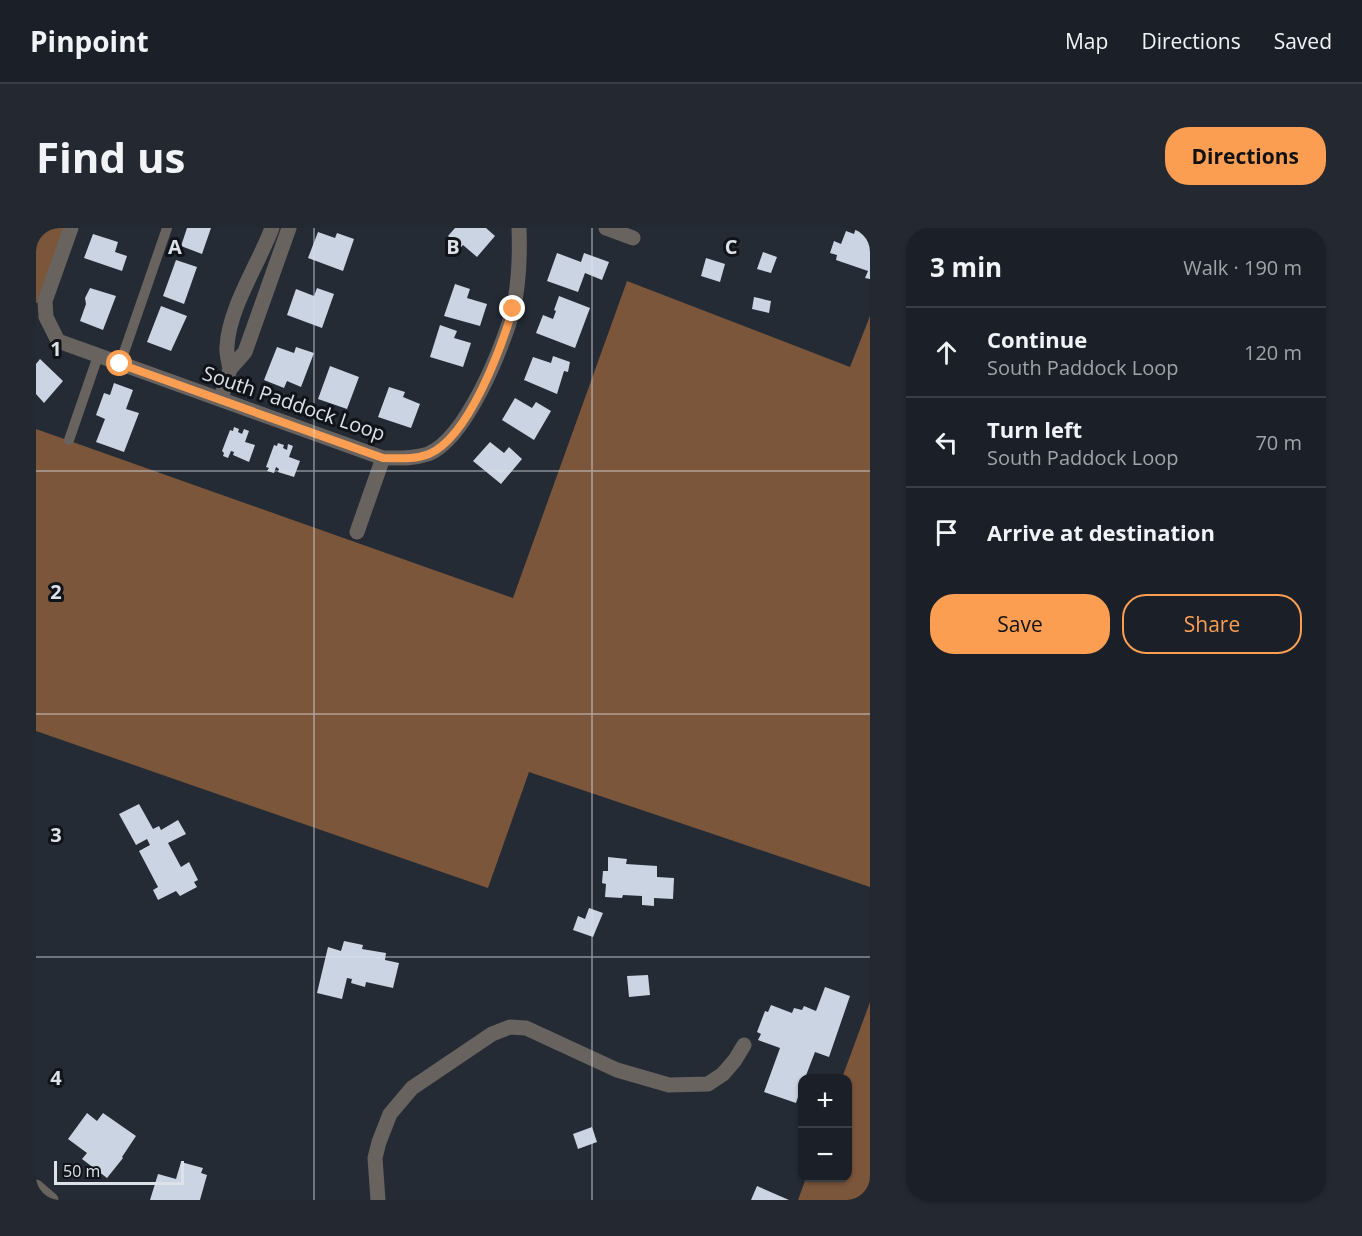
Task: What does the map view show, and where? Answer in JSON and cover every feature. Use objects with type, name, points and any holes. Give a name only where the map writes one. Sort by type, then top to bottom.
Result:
[{"type":"street","name":"South Paddock Loop","points":[[71,228],[45,301],[46,317],[58,340],[383,458],[408,459],[430,453],[450,437],[467,415],[491,372],[513,309],[520,256],[519,228]]},
{"type":"street","points":[[230,369],[227,346],[230,328],[238,304],[272,228]]},
{"type":"street","points":[[221,399],[230,369],[245,351],[290,228]]},
{"type":"street","points":[[606,228],[633,238]]},
{"type":"street","points":[[357,532],[383,458]]},
{"type":"street","points":[[378,1200],[375,1158],[390,1114],[412,1088],[492,1034],[510,1027],[526,1028],[617,1070],[669,1085],[708,1084],[723,1074],[744,1045]]},
{"type":"street","points":[[36,1187],[51,1200]]},
{"type":"lane","points":[[120,364],[167,228]]},
{"type":"lane","points":[[69,440],[98,356]]},
{"type":"shaded area","points":[[36,228],[71,228],[45,301],[36,303]]},
{"type":"shaded area","points":[[627,281],[850,367],[870,316],[870,887],[529,772],[488,888],[36,731],[36,429],[513,598]]},
{"type":"shaded area","points":[[870,1002],[870,1200],[798,1200],[805,1182],[852,1182],[852,1074],[843,1074]]},
{"type":"building","points":[[187,228],[211,228],[202,254],[181,246]]},
{"type":"building","points":[[455,228],[486,228],[495,236],[477,257],[448,236]]},
{"type":"building","points":[[856,228],[870,233],[870,279],[865,278],[868,271],[836,260],[837,255],[830,253],[834,241],[841,244],[846,231],[854,234]]},
{"type":"building","points":[[318,232],[335,238],[337,233],[354,239],[343,271],[308,258]]},
{"type":"building","points":[[93,234],[118,242],[115,252],[127,256],[122,271],[84,258]]},
{"type":"building","points":[[763,252],[777,257],[771,273],[757,269]]},
{"type":"building","points":[[557,253],[581,262],[584,253],[609,262],[602,280],[585,273],[578,292],[547,281]]},
{"type":"building","points":[[706,258],[725,264],[720,282],[701,276]]},
{"type":"building","points":[[176,260],[197,267],[184,304],[163,296]]},
{"type":"building","points":[[455,284],[470,289],[467,298],[487,304],[480,326],[444,316]]},
{"type":"building","points":[[90,288],[116,296],[103,330],[80,321],[86,304],[85,298]]},
{"type":"building","points":[[317,288],[334,294],[322,328],[287,315],[296,289],[314,296]]},
{"type":"building","points":[[559,296],[590,308],[575,348],[536,333],[543,315],[553,319]]},
{"type":"building","points":[[754,297],[771,301],[769,313],[752,309]]},
{"type":"building","points":[[161,306],[187,316],[171,351],[147,342]]},
{"type":"building","points":[[440,325],[457,331],[454,338],[471,343],[463,367],[430,357]]},
{"type":"building","points":[[277,347],[294,353],[296,347],[314,353],[301,387],[287,381],[284,388],[264,380]]},
{"type":"building","points":[[553,356],[570,362],[568,372],[564,371],[557,394],[524,380],[533,357],[551,363]]},
{"type":"building","points":[[40,359],[63,381],[44,403],[36,394],[36,364]]},
{"type":"building","points":[[330,366],[359,377],[347,409],[318,399]]},
{"type":"building","points":[[114,383],[133,390],[126,409],[139,413],[124,452],[96,442],[105,419],[96,415],[104,393],[110,395]]},
{"type":"building","points":[[389,387],[405,392],[403,397],[420,404],[411,428],[378,417]]},
{"type":"building","points":[[515,398],[532,408],[536,402],[551,411],[534,440],[502,420]]},
{"type":"building","points":[[234,427],[242,434],[244,429],[249,431],[245,442],[255,445],[249,462],[233,455],[234,452],[231,451],[228,458],[223,456],[222,451],[230,430],[233,431]]},
{"type":"building","points":[[490,442],[504,453],[509,447],[522,459],[501,484],[473,461]]},
{"type":"building","points":[[278,443],[284,445],[283,448],[287,450],[288,444],[293,446],[289,457],[300,461],[294,477],[278,472],[279,469],[276,467],[274,473],[267,471],[269,468],[266,467],[274,445],[277,446]]},
{"type":"building","points":[[139,804],[153,829],[159,826],[161,830],[178,820],[186,834],[168,843],[181,867],[189,862],[198,880],[194,882],[197,887],[180,896],[176,891],[158,900],[153,890],[158,887],[139,851],[150,845],[147,839],[136,845],[119,814]]},
{"type":"building","points":[[608,857],[627,859],[626,864],[657,866],[657,877],[674,878],[673,899],[654,898],[654,906],[642,905],[642,896],[605,897],[606,884],[602,883],[603,871],[608,871]]},
{"type":"building","points":[[589,908],[603,913],[593,937],[573,930],[578,916],[585,919]]},
{"type":"building","points":[[344,941],[363,945],[362,949],[386,953],[385,960],[399,963],[393,988],[366,982],[365,987],[351,983],[352,979],[347,978],[342,999],[317,993],[328,947],[341,951]]},
{"type":"building","points":[[648,975],[650,995],[629,997],[627,976]]},
{"type":"building","points":[[825,987],[850,996],[829,1057],[815,1052],[807,1074],[798,1074],[796,1103],[764,1092],[780,1048],[758,1040],[761,1034],[757,1032],[765,1011],[768,1012],[771,1005],[792,1013],[794,1008],[802,1010],[804,1006],[816,1011]]},
{"type":"building","points":[[87,1113],[97,1121],[103,1113],[136,1136],[123,1158],[107,1178],[82,1159],[87,1153],[68,1139]]},
{"type":"building","points":[[592,1127],[597,1142],[578,1149],[573,1134]]},
{"type":"building","points":[[181,1162],[203,1168],[201,1173],[207,1175],[200,1200],[150,1200],[158,1174],[176,1179]]},
{"type":"building","points":[[757,1186],[789,1200],[751,1200]]},
{"type":"route","points":[[120,364],[383,458],[408,459],[430,453],[450,437],[467,415],[491,372],[513,309]]}]
